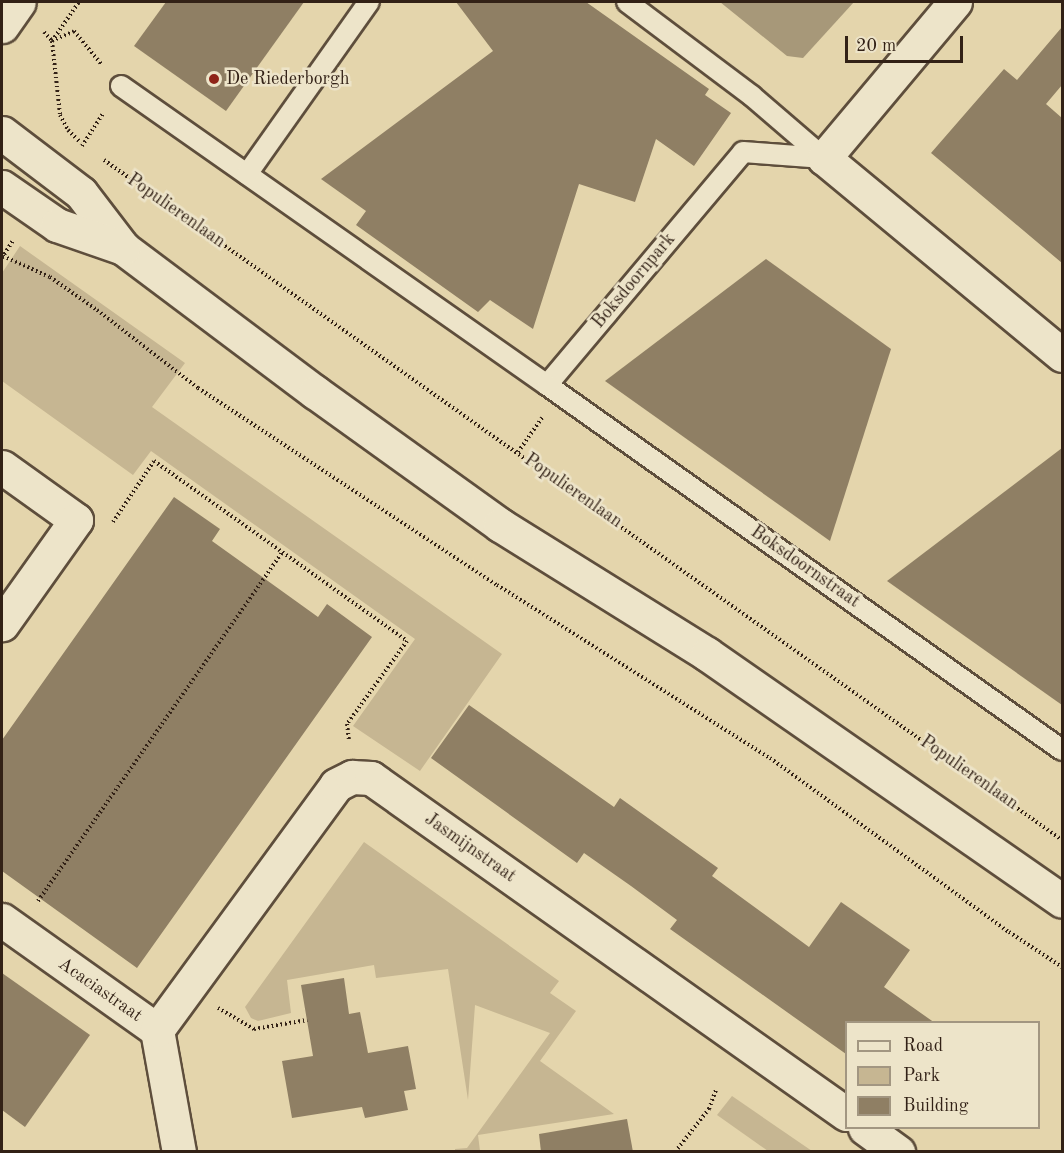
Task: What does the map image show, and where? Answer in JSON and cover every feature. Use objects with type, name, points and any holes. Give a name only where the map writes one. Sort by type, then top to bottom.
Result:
[{"type":"street","points":[[2,26],[19,2]]},
{"type":"street","points":[[955,2],[824,158],[1062,355]]},
{"type":"street","points":[[2,133],[81,193],[123,248],[315,392],[500,525],[707,654],[1062,901]]},
{"type":"street","points":[[2,187],[57,225],[123,248]]},
{"type":"street","points":[[2,467],[76,520],[5,613]]},
{"type":"street","points":[[157,1030],[336,785],[352,777]]},
{"type":"street","name":"Jasmijnstraat","points":[[352,777],[371,778],[845,1113]]},
{"type":"street","name":"Acaciastraat","points":[[9,926],[157,1030],[179,1152]]},
{"type":"street","points":[[866,1129],[898,1152]]},
{"type":"lane","points":[[247,174],[369,2]]},
{"type":"lane","points":[[627,2],[752,96],[824,158]]},
{"type":"lane","points":[[121,86],[554,389]]},
{"type":"lane","name":"Boksdoornpark","points":[[554,389],[743,152],[824,158]]},
{"type":"lane","name":"Boksdoornstraat","points":[[554,389],[1062,750]]},
{"type":"path","points":[[79,2],[52,41],[60,115],[68,130],[92,152]]},
{"type":"path","name":"Populierenlaan","points":[[102,159],[1062,840]]},
{"type":"path","points":[[3,256],[50,277],[98,310],[198,388],[497,585],[770,758],[1009,932],[1062,967]]},
{"type":"path","points":[[518,452],[554,389]]},
{"type":"path","points":[[76,520],[114,522],[154,461],[406,641],[347,724],[352,777]]},
{"type":"path","points":[[9,926],[282,552]]},
{"type":"path","points":[[183,993],[239,1018],[254,1029],[307,1020]]},
{"type":"path","points":[[675,1152],[709,1109],[716,1090]]},
{"type":"green space","points":[[20,246],[185,363],[152,407],[502,654],[420,771],[353,726],[415,639],[151,451],[133,475],[2,381],[2,273]]},
{"type":"green space","points":[[364,842],[559,981],[550,993],[576,1011],[540,1061],[614,1114],[478,1135],[480,1151],[455,1151],[455,1149],[467,1148],[550,1033],[475,1005],[468,1100],[448,969],[376,978],[374,965],[287,980],[291,1013],[258,1021],[251,1018],[245,1007]]},
{"type":"green space","points":[[732,1096],[812,1151],[768,1151],[717,1115]]},
{"type":"shaded area","points":[[720,2],[854,2],[803,58],[787,56]]},
{"type":"building","name":"De Riederborgh","points":[[166,2],[304,2],[226,111],[134,46]]},
{"type":"building","points":[[456,2],[586,2],[709,89],[705,95],[731,113],[694,166],[656,139],[635,202],[579,184],[533,329],[490,300],[478,312],[356,225],[366,211],[321,179],[493,51]]},
{"type":"building","points":[[1062,27],[1062,85],[1046,104],[1062,118],[1062,263],[931,153],[1004,69],[1017,80]]},
{"type":"building","points":[[766,259],[891,349],[830,541],[605,381]]},
{"type":"building","points":[[1062,448],[1062,705],[887,581]]},
{"type":"building","points":[[174,497],[220,529],[212,541],[318,617],[327,604],[372,637],[137,968],[2,871],[2,740]]},
{"type":"building","points":[[469,705],[614,807],[620,798],[718,868],[712,876],[809,947],[841,902],[910,950],[884,987],[932,1021],[845,1021],[845,1053],[670,929],[677,920],[631,886],[584,853],[577,863],[431,758]]},
{"type":"building","points":[[2,973],[90,1035],[25,1127],[2,1110]]},
{"type":"building","points":[[344,978],[349,1014],[360,1012],[368,1053],[408,1046],[416,1089],[404,1091],[408,1110],[365,1118],[362,1107],[292,1118],[282,1061],[313,1056],[301,985]]},
{"type":"building","points":[[627,1119],[633,1152],[541,1152],[539,1134]]},
{"type":"place","name":"De Riederborgh","points":[[214,79]]}]
